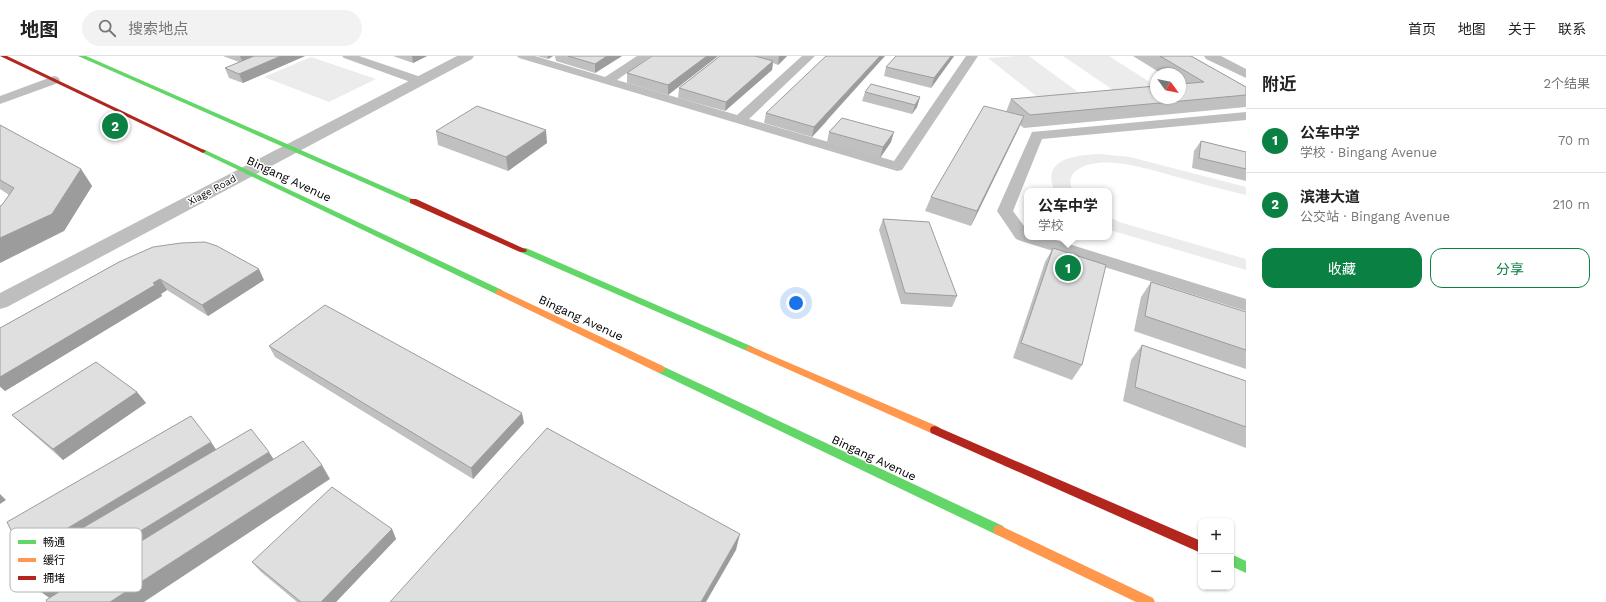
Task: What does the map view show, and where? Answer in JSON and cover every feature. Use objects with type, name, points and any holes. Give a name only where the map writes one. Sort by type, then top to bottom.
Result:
[{"type":"main road","name":"Bingang Avenue","points":[[3,56],[1149,602]]},
{"type":"main road","points":[[81,56],[1198,546]]},
{"type":"main road","points":[[1234,561],[1246,566]]},
{"type":"street","name":"Xiage Road","points":[[0,302],[467,56]]},
{"type":"street","points":[[1211,56],[1246,74]]},
{"type":"street","points":[[1227,64],[1246,62]]},
{"type":"lane","points":[[348,56],[420,81]]},
{"type":"lane","points":[[523,56],[897,168],[972,56]]},
{"type":"lane","points":[[608,81],[645,56]]},
{"type":"lane","points":[[739,120],[809,56]]},
{"type":"lane","points":[[0,100],[54,80]]},
{"type":"lane","points":[[1024,236],[1005,211],[1037,135],[1246,116]]},
{"type":"lane","points":[[1038,240],[1246,305]]},
{"type":"shaded area","points":[[1029,56],[1082,95],[1040,99],[988,58]]},
{"type":"shaded area","points":[[1063,56],[1109,56],[1150,82],[1150,87],[1116,92]]},
{"type":"shaded area","points":[[311,57],[376,79],[329,102],[264,77]]},
{"type":"shaded area","points":[[1100,154],[1130,157],[1246,187],[1246,195],[1143,168],[1114,163],[1088,165],[1077,170],[1072,175],[1070,182],[1072,188],[1054,188],[1052,171],[1057,165],[1063,160]]},
{"type":"shaded area","points":[[1112,218],[1119,222],[1246,259],[1246,270],[1113,231]]},
{"type":"building","points":[[254,56],[281,56],[239,74],[225,68]]},
{"type":"building","points":[[568,56],[607,56],[595,64]]},
{"type":"building","points":[[652,56],[707,56],[668,85],[627,73]]},
{"type":"building","points":[[720,56],[755,56],[773,61],[726,102],[679,88]]},
{"type":"building","points":[[826,56],[880,56],[814,127],[766,113]]},
{"type":"building","points":[[896,56],[951,56],[934,78],[886,67]]},
{"type":"building","points":[[1160,56],[1191,56],[1246,87],[1246,95],[1186,101],[1186,84],[1204,82],[1186,71],[1186,68],[1180,68]]},
{"type":"building","points":[[871,84],[920,97],[915,105],[865,92]]},
{"type":"building","points":[[1150,87],[1150,104],[1030,115],[1011,99]]},
{"type":"building","points":[[477,106],[546,130],[506,157],[436,131]]},
{"type":"building","points":[[984,106],[1024,116],[977,211],[931,197]]},
{"type":"building","points":[[842,118],[894,132],[883,147],[829,132]]},
{"type":"building","points":[[0,125],[81,169],[52,214],[0,238],[0,206],[14,188],[0,180]]},
{"type":"building","points":[[1201,141],[1246,152],[1246,169],[1199,158]]},
{"type":"building","points":[[883,219],[929,222],[957,296],[905,293]]},
{"type":"building","points":[[205,242],[217,246],[259,269],[202,305],[160,279],[153,283],[155,285],[0,377],[0,328],[119,262],[153,247],[181,243]]},
{"type":"building","points":[[1053,248],[1106,265],[1082,365],[1021,343]]},
{"type":"building","points":[[1151,282],[1246,312],[1246,350],[1145,316]]},
{"type":"building","points":[[325,305],[522,413],[471,468],[269,346]]},
{"type":"building","points":[[1142,345],[1246,381],[1246,427],[1135,387]]},
{"type":"building","points":[[96,362],[137,392],[53,449],[12,415]]},
{"type":"building","points":[[191,416],[211,442],[68,528],[10,528],[7,522]]},
{"type":"building","points":[[547,428],[740,534],[701,602],[390,602]]},
{"type":"building","points":[[251,429],[269,452],[142,530],[142,528],[82,528]]},
{"type":"building","points":[[303,441],[322,465],[142,581],[142,541]]},
{"type":"building","points":[[332,487],[392,529],[321,602],[301,602],[252,562]]},
{"type":"building","points":[[59,592],[125,592],[110,602],[47,602],[46,600]]},
{"type":"traffic: fast","points":[[81,56],[413,201]]},
{"type":"traffic: fast","points":[[203,151],[499,292]]},
{"type":"traffic: fast","points":[[523,250],[750,349]]},
{"type":"traffic: fast","points":[[660,369],[999,530]]},
{"type":"traffic: fast","points":[[1234,561],[1246,567]]},
{"type":"traffic: slow","points":[[499,292],[660,369]]},
{"type":"traffic: slow","points":[[750,349],[935,430]]},
{"type":"traffic: slow","points":[[999,530],[1149,602]]},
{"type":"traffic: jam","points":[[3,56],[203,151]]},
{"type":"traffic: jam","points":[[413,201],[523,250]]},
{"type":"traffic: jam","points":[[935,430],[1198,546]]},
{"type":"place","name":"滨港大道","points":[[115,126]]},
{"type":"place","name":"公车中学","points":[[1068,268]]}]
